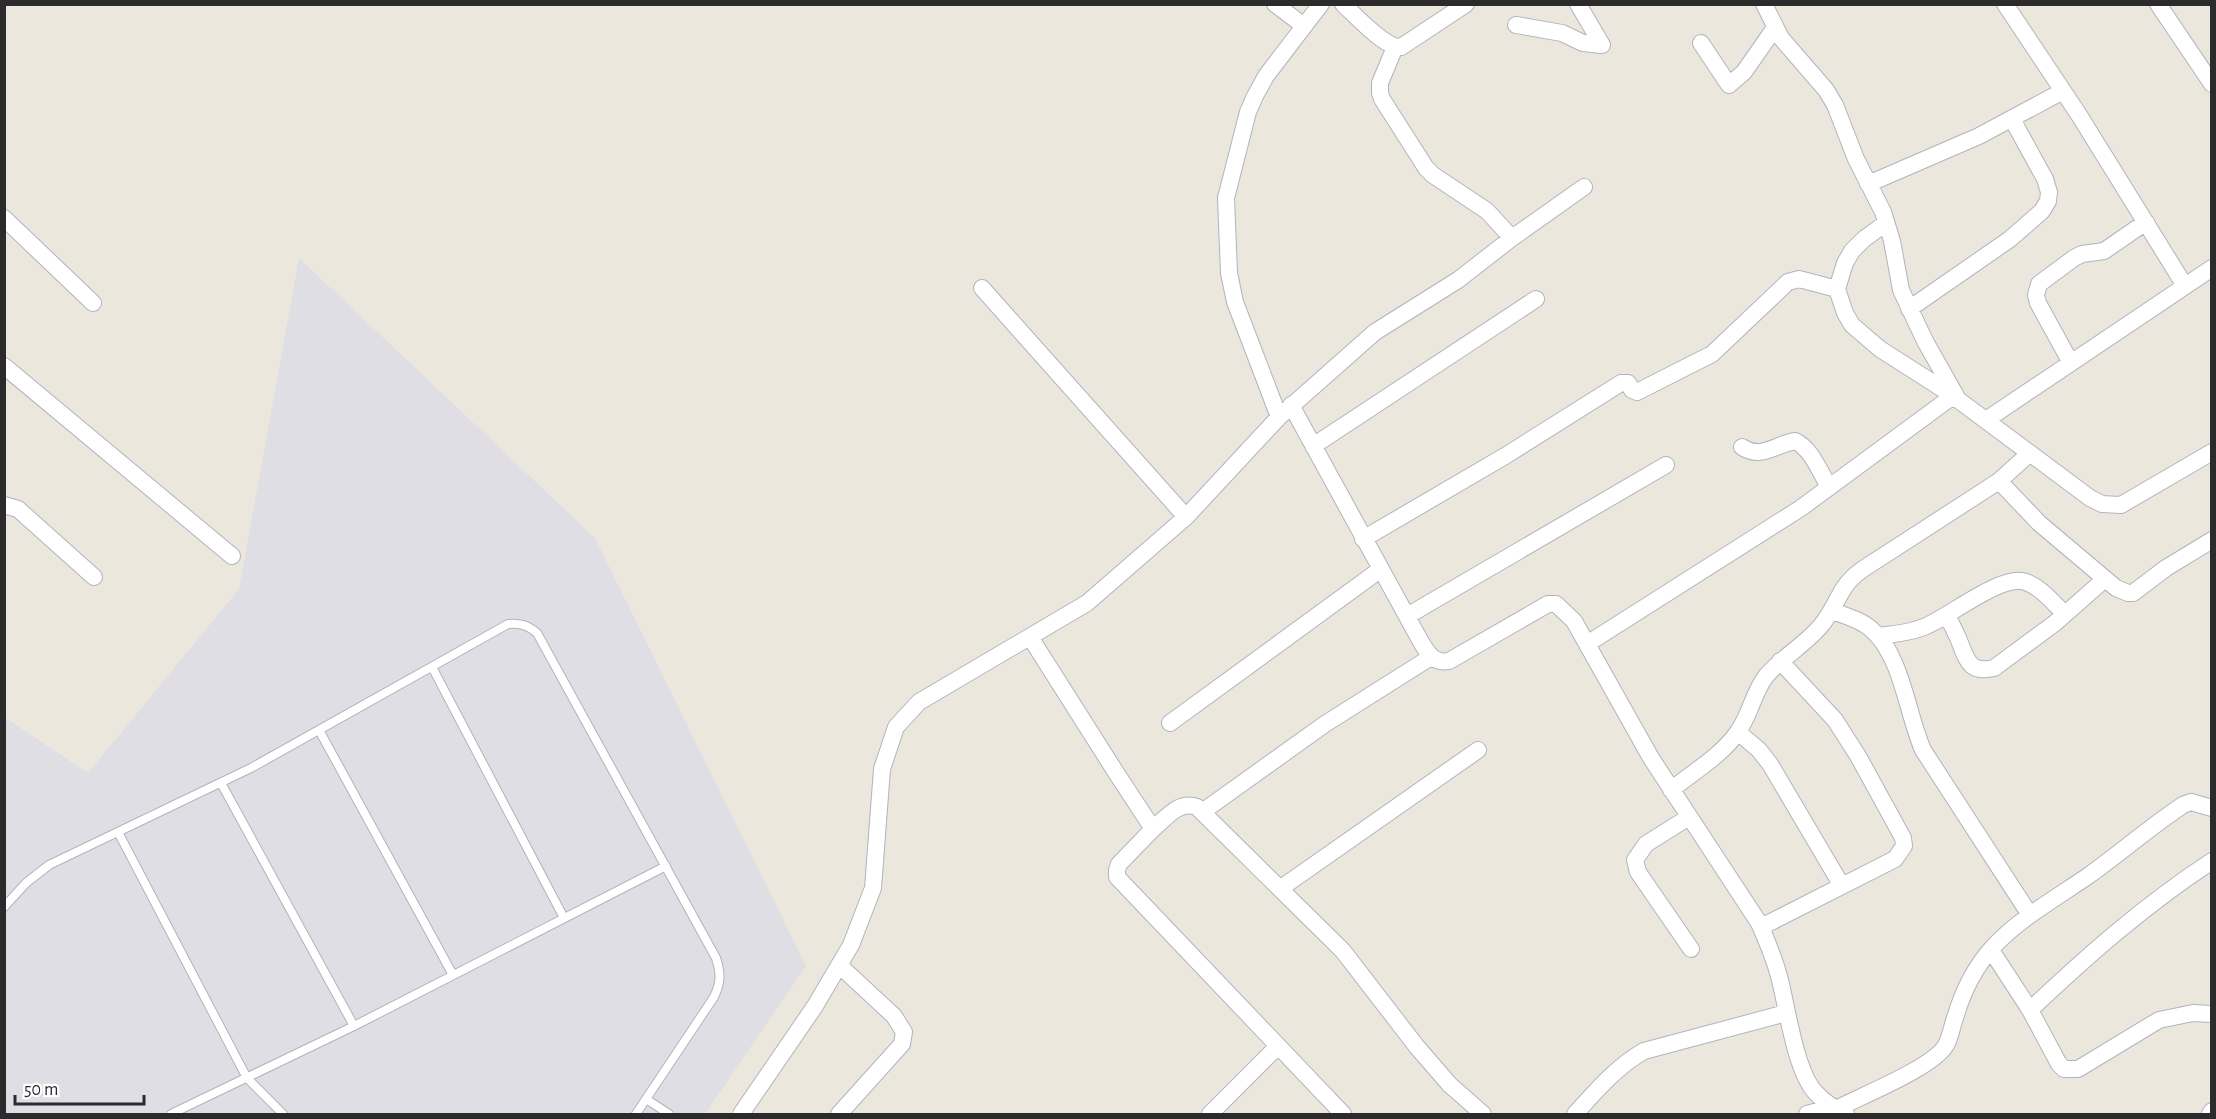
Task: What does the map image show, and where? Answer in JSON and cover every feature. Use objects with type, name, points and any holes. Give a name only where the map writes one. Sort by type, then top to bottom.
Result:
[{"type":"street","points":[[1275,4],[1304,26]]},
{"type":"street","points":[[1321,4],[1255,96],[1248,112],[1226,198],[1229,273],[1235,302],[1285,411],[1313,446],[1431,657],[1442,662],[1449,661],[1548,604],[1556,604],[1574,621],[1671,790],[1761,927],[1779,979],[1786,1014],[1805,1078],[1815,1093],[1839,1110]]},
{"type":"street","points":[[1343,4],[1386,42],[1395,47],[1401,47],[1466,4]]},
{"type":"street","points":[[1516,25],[1562,33],[1583,43],[1602,45],[1578,4]]},
{"type":"street","points":[[1764,4],[1774,28],[1826,90],[1835,105],[1856,159],[1886,223],[1892,241],[1900,290],[1956,398]]},
{"type":"street","points":[[2005,4],[2063,91],[2185,286]]},
{"type":"street","points":[[2158,4],[2211,84]]},
{"type":"street","points":[[1701,43],[1729,86],[1744,72],[1774,28]]},
{"type":"street","points":[[1395,47],[1380,83],[1382,99],[1433,176],[1487,211],[1512,238]]},
{"type":"street","points":[[1869,184],[1979,136],[2063,91]]},
{"type":"street","points":[[1909,309],[2017,233],[2042,212],[2048,201],[2049,192],[2045,179],[2012,119]]},
{"type":"street","points":[[741,1114],[815,1006],[851,945],[873,888],[882,769],[896,727],[919,702],[1088,603],[1186,516],[1285,411],[1375,332],[1458,280],[1584,187]]},
{"type":"street","points":[[4,218],[93,303]]},
{"type":"street","points":[[2070,363],[2038,303],[2036,288],[2074,258],[2082,254],[2104,251],[2146,222]]},
{"type":"street","points":[[1886,223],[1864,239],[1845,262],[1837,289],[1845,313],[1852,325],[1865,338],[1956,398],[2090,498],[2113,506],[2121,505],[2211,452]]},
{"type":"street","points":[[1986,420],[2211,268]]},
{"type":"street","points":[[1363,539],[1505,456],[1621,383],[1628,383],[1632,390],[1637,392],[1700,361],[1726,342],[1788,282],[1799,279],[1837,289]]},
{"type":"street","points":[[982,288],[1186,516]]},
{"type":"street","points":[[1313,446],[1536,299]]},
{"type":"street","points":[[4,366],[232,556]]},
{"type":"street","points":[[1587,644],[1801,508],[1956,398]]},
{"type":"street","points":[[1742,447],[1751,453],[1760,453],[1795,441],[1803,446],[1829,487]]},
{"type":"street","points":[[1671,790],[1722,750],[1738,732],[1759,687],[1780,661],[1815,633],[1833,611],[1844,587],[1863,568],[1999,481],[2030,453]]},
{"type":"street","points":[[1407,616],[1666,465]]},
{"type":"street","points":[[1999,481],[2039,523],[2116,588],[2128,593],[2133,593],[2166,568],[2211,540]]},
{"type":"street","points":[[4,505],[18,509],[94,577]]},
{"type":"street","points":[[1170,723],[1381,569]]},
{"type":"street","points":[[1947,616],[1968,662],[1974,668],[1984,670],[1994,668],[2065,614],[2105,579]]},
{"type":"street","points":[[1879,636],[1908,632],[1947,616],[2000,584],[2014,580],[2026,582],[2040,590],[2065,614]]},
{"type":"street","points":[[1833,611],[1869,627],[1888,649],[1923,750],[2030,915]]},
{"type":"street","points":[[1030,637],[1153,829]]},
{"type":"street","points":[[1202,812],[1325,724],[1431,657]]},
{"type":"street","points":[[1761,927],[1895,859],[1904,846],[1903,838],[1858,756],[1835,720],[1780,661]]},
{"type":"street","points":[[1738,732],[1759,750],[1770,764],[1842,886]]},
{"type":"street","points":[[1281,888],[1478,750]]},
{"type":"street","points":[[1807,1114],[1839,1110],[1933,1059],[1946,1044],[1971,980],[1991,950],[2030,915],[2089,875],[2183,805],[2191,802],[2211,808]]},
{"type":"street","points":[[1343,1114],[1116,874],[1119,864],[1177,808],[1186,805],[1197,807],[1281,888],[1343,951],[1450,1085],[1483,1114]]},
{"type":"street","points":[[1689,818],[1646,844],[1635,860],[1638,872],[1691,949]]},
{"type":"street","points":[[2030,1010],[2078,964],[2124,926],[2211,861]]},
{"type":"street","points":[[1991,950],[2030,1010],[2059,1064],[2064,1069],[2078,1069],[2159,1020],[2193,1013],[2211,1014]]},
{"type":"street","points":[[839,965],[894,1016],[904,1032],[902,1044],[839,1114]]},
{"type":"street","points":[[1575,1114],[1615,1072],[1644,1051],[1786,1014]]},
{"type":"street","points":[[1210,1114],[1278,1046]]},
{"type":"lane","points":[[4,907],[26,883],[49,866],[221,783],[508,624],[526,625],[537,633],[716,958],[721,974],[720,984],[714,997],[636,1114]]},
{"type":"lane","points":[[432,667],[564,918]]},
{"type":"lane","points":[[319,730],[453,975]]},
{"type":"lane","points":[[221,783],[354,1026]]},
{"type":"lane","points":[[118,832],[247,1078],[283,1114]]},
{"type":"lane","points":[[171,1114],[354,1026],[666,866]]},
{"type":"lane","points":[[646,1099],[669,1114]]},
{"type":"shaded area","points":[[299,258],[595,538],[806,966],[705,1114],[5,1114],[4,717],[88,773],[239,589]]}]
